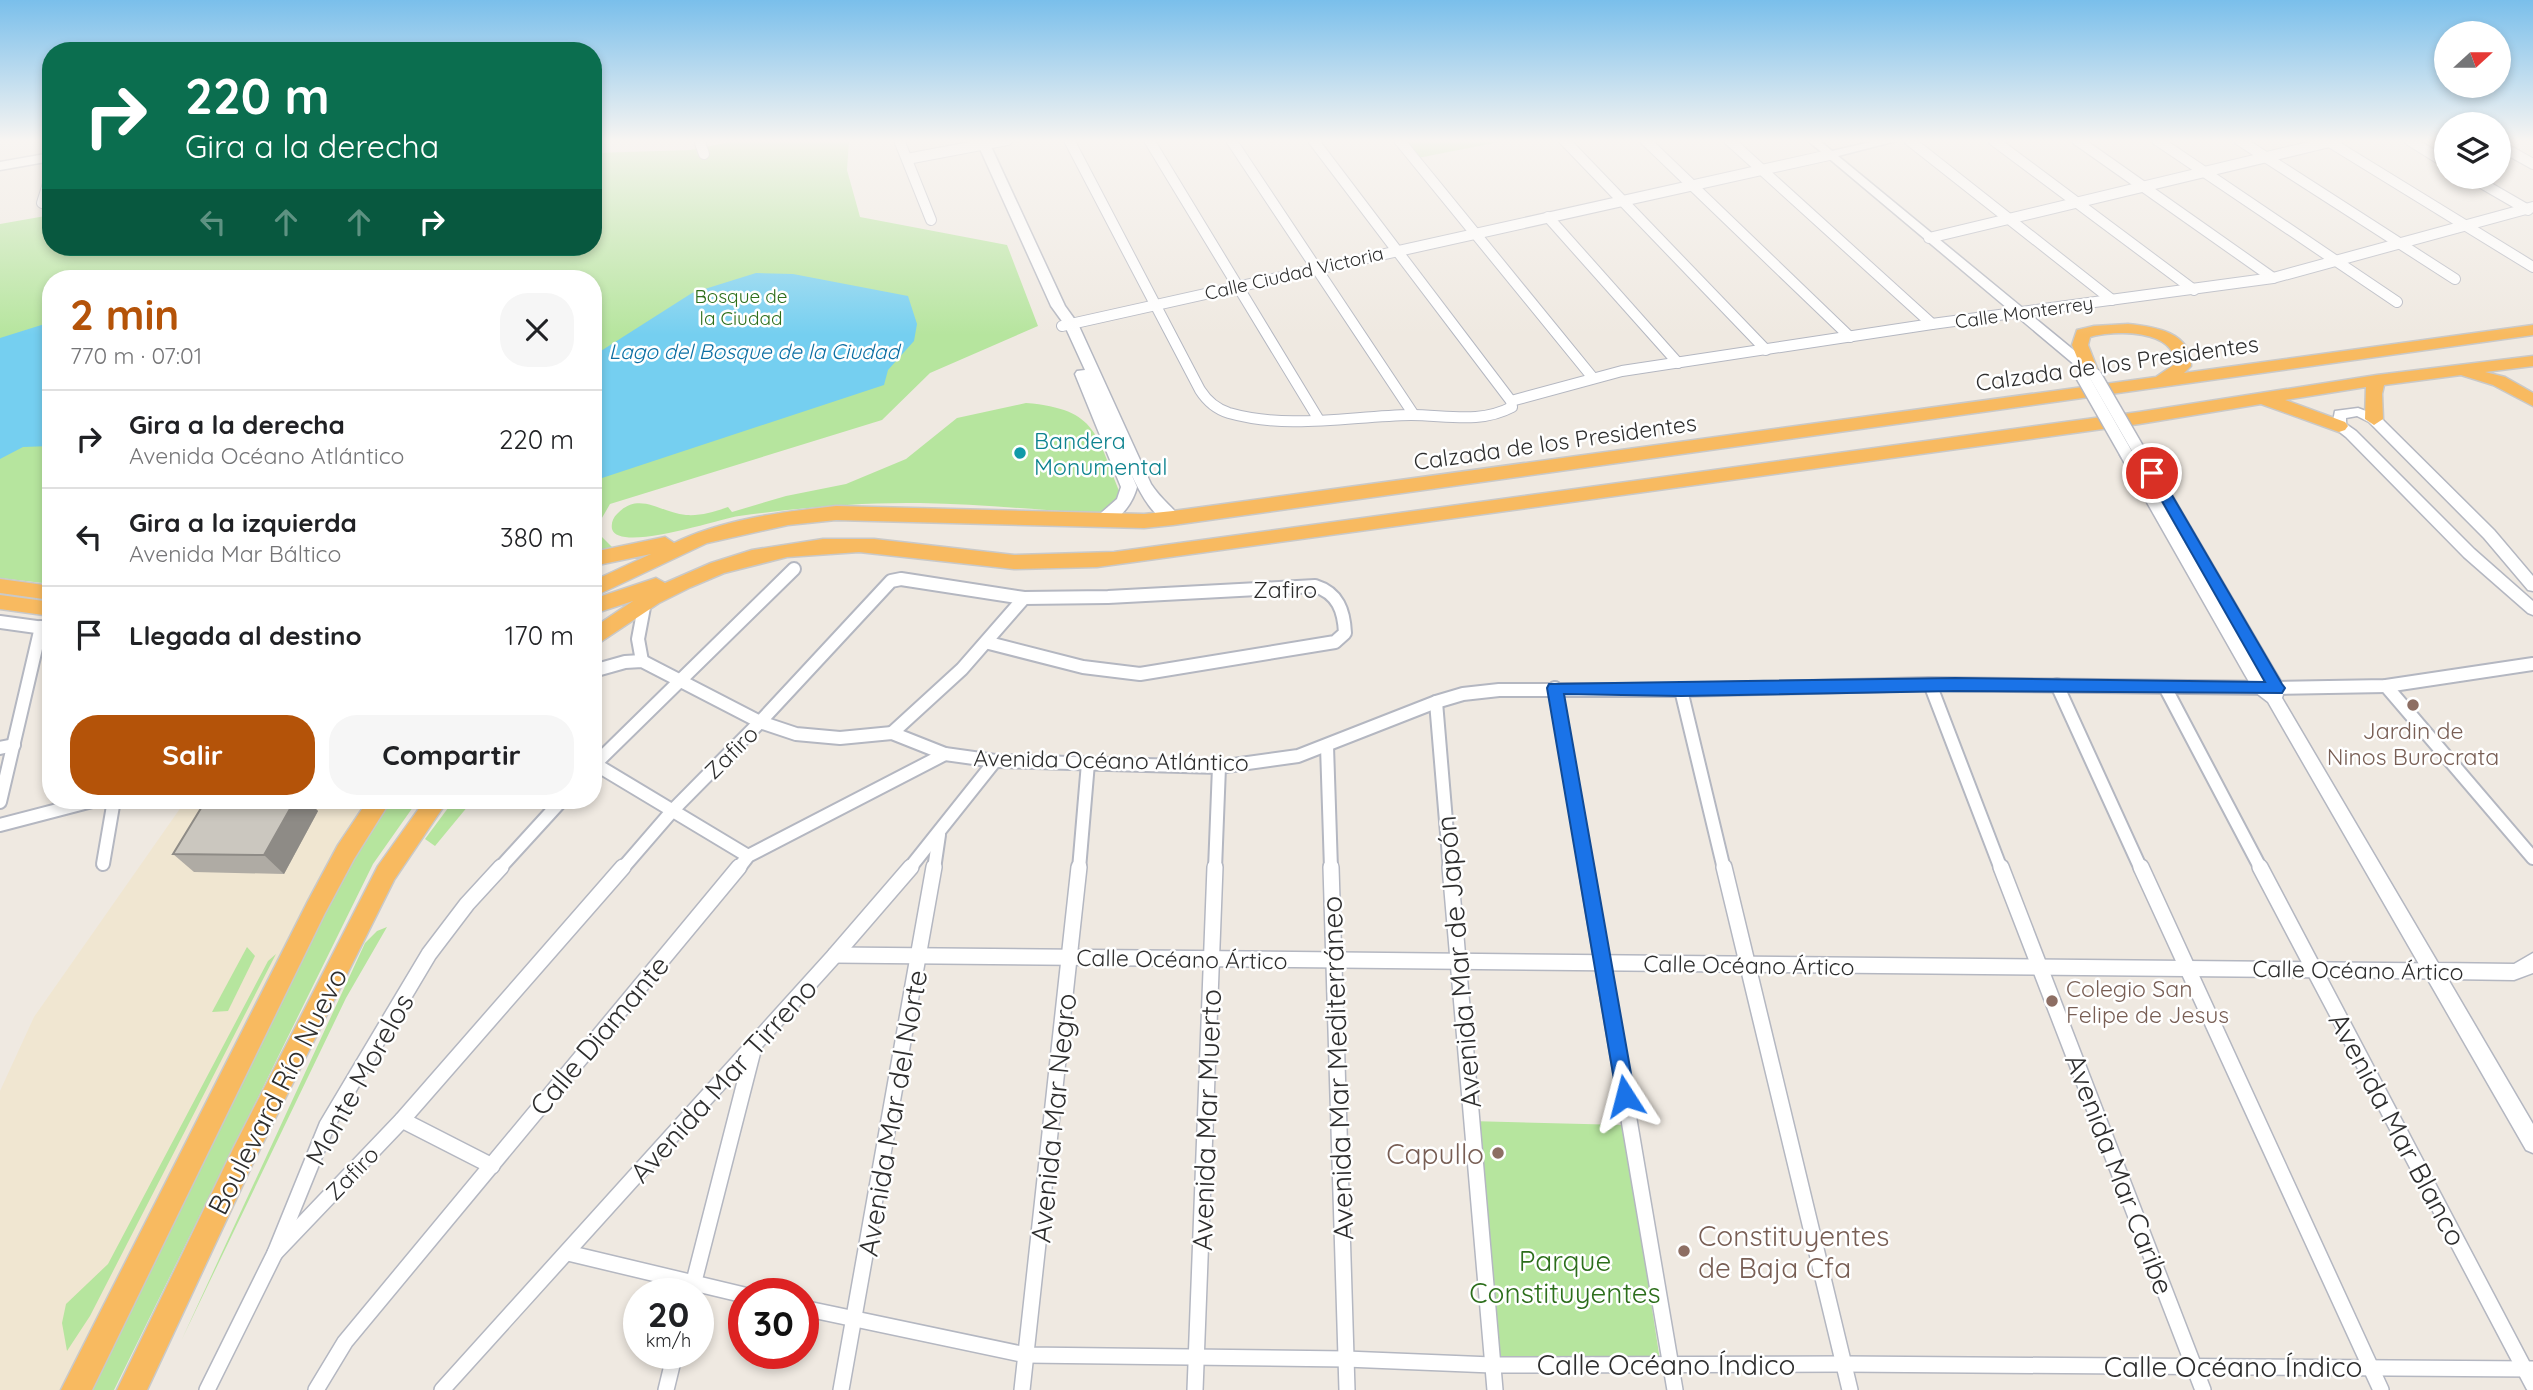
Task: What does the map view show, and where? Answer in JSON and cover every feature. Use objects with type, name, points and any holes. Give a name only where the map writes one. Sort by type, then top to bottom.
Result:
[{"type":"highway","points":[[2088,373],[2080,345],[2082,334],[2105,328],[2144,330],[2176,344],[2186,359],[2177,372],[2156,382]]},
{"type":"highway","name":"Calzada de los Presidentes","points":[[602,586],[702,537],[788,518],[836,513],[1101,520],[1173,518],[2533,330]]},
{"type":"highway","points":[[602,605],[647,595],[750,558],[825,546],[881,546],[982,559],[1075,562],[1357,526],[2139,418],[2377,380],[2533,361]]},
{"type":"highway","points":[[2533,367],[2527,377],[2533,392]]},
{"type":"highway","points":[[2460,370],[2499,381],[2533,400]]},
{"type":"highway","points":[[2375,419],[2373,394],[2377,380]]},
{"type":"highway","points":[[2261,398],[2301,410],[2339,426]]},
{"type":"highway","points":[[1351,495],[1350,508],[1357,526]]},
{"type":"highway","points":[[1327,498],[1335,514],[1330,529]]},
{"type":"highway","points":[[602,557],[702,537]]},
{"type":"highway","points":[[0,586],[42,592]]},
{"type":"highway","points":[[602,632],[647,595]]},
{"type":"highway","points":[[0,602],[42,608]]},
{"type":"highway","points":[[602,623],[614,622]]},
{"type":"highway","name":"Boulevard Río Nuevo","points":[[76,1390],[316,908],[346,852],[374,809]]},
{"type":"highway","points":[[386,873],[395,848],[419,809]]},
{"type":"highway","name":"Boulevard Río Nuevo","points":[[132,1390],[243,1156],[386,873],[431,809]]},
{"type":"main road","points":[[1011,205],[1144,485],[1158,507],[1173,518]]},
{"type":"main road","points":[[1067,325],[1129,487],[1124,502],[1115,512],[1101,520]]},
{"type":"street","points":[[926,205],[932,219]]},
{"type":"street","points":[[1103,205],[1156,304]]},
{"type":"street","points":[[1188,205],[1319,420]]},
{"type":"street","points":[[1275,205],[1414,415]]},
{"type":"street","points":[[1362,205],[1512,403]]},
{"type":"street","points":[[1451,205],[1593,378]]},
{"type":"street","name":"Calle Ciudad Victoria","points":[[1067,325],[1603,205]]},
{"type":"street","points":[[1625,205],[1766,350]]},
{"type":"street","points":[[1713,205],[1850,337]]},
{"type":"street","points":[[1800,205],[1932,324]]},
{"type":"street","points":[[1889,205],[2088,373],[2533,1143]]},
{"type":"street","points":[[1991,205],[2112,300]]},
{"type":"street","points":[[1929,238],[2069,205]]},
{"type":"street","points":[[2080,205],[2194,290]]},
{"type":"street","points":[[2169,205],[2273,278]]},
{"type":"street","points":[[2254,205],[2397,302]]},
{"type":"street","points":[[2339,205],[2455,279]]},
{"type":"street","points":[[2432,205],[2533,268]]},
{"type":"street","name":"Calle Monterrey","points":[[1156,304],[1200,390],[1213,405],[1228,413],[1319,420],[1414,415],[1489,415],[1505,412],[1512,403],[1593,378],[1678,363],[1932,324],[2273,278],[2463,225],[2530,210]]},
{"type":"street","points":[[1548,217],[1678,363]]},
{"type":"street","points":[[2533,586],[2490,534],[2375,419],[2358,412],[2344,412],[2338,418],[2339,426],[2351,434],[2469,553],[2527,598],[2533,609]]},
{"type":"street","points":[[602,757],[794,569]]},
{"type":"street","name":"Zafiro","points":[[275,1253],[402,1120],[673,810],[760,722],[891,581],[901,579],[1024,598],[1108,597],[1306,586],[1332,591],[1338,599],[1345,625],[1345,633],[1335,642],[1140,674],[1114,673],[1070,665],[989,643]]},
{"type":"street","points":[[602,668],[642,661],[637,641],[638,626],[647,595]]},
{"type":"street","points":[[892,733],[938,695],[989,643],[1024,598]]},
{"type":"street","points":[[0,622],[42,627]]},
{"type":"street","points":[[0,802],[42,643]]},
{"type":"street","name":"Avenida Océano Atlántico","points":[[642,661],[760,722],[812,736],[840,738],[892,733],[945,754],[995,761],[1219,766],[1270,762],[1327,746],[1436,702],[1463,694],[1555,688],[1681,690],[1930,684],[2271,691],[2386,686],[2533,664]]},
{"type":"street","name":"Avenida Mar Caribe","points":[[1930,684],[2203,1390]]},
{"type":"street","points":[[2057,685],[2381,1390]]},
{"type":"street","points":[[2386,686],[2533,858]]},
{"type":"street","name":"Avenida Mar Blanco","points":[[2165,687],[2529,1368],[2533,1385]]},
{"type":"street","points":[[1555,688],[1675,1390]]},
{"type":"street","points":[[1681,690],[1745,965],[1850,1390]]},
{"type":"street","name":"Avenida Mar de Japón","points":[[1436,702],[1495,1390]]},
{"type":"street","points":[[0,748],[14,745]]},
{"type":"street","name":"Avenida Mar Mediterráneo","points":[[1327,746],[1346,1390]]},
{"type":"street","name":"Calle Diamante","points":[[316,1390],[345,1342],[748,856],[945,754]]},
{"type":"street","name":"Avenida Mar Tirreno","points":[[442,1390],[835,955],[939,834],[995,761]]},
{"type":"street","name":"Avenida Mar Negro","points":[[1022,1390],[1071,958],[1088,762]]},
{"type":"street","name":"Avenida Mar Muerto","points":[[1195,1390],[1219,766]]},
{"type":"street","points":[[602,770],[748,856]]},
{"type":"street","points":[[0,825],[61,809]]},
{"type":"street","points":[[103,864],[112,809]]},
{"type":"street","name":"Monte Morelos","points":[[207,1390],[275,1253],[327,1125],[429,954],[467,904],[554,809]]},
{"type":"street","name":"Avenida Mar del Norte","points":[[841,1390],[920,956],[939,834]]},
{"type":"street","name":"Calle Océano Ártico","points":[[835,955],[2514,972],[2524,969],[2533,961]]},
{"type":"street","points":[[695,1278],[756,1040]]},
{"type":"street","points":[[402,1120],[492,1166]]},
{"type":"street","points":[[568,1253],[657,1278]]},
{"type":"street","name":"Calle Océano Índico","points":[[819,1312],[1026,1355],[1346,1359],[1492,1365],[1670,1363],[2529,1368]]},
{"type":"street","points":[[666,1390],[671,1369]]},
{"type":"shaded area","points":[[180,809],[376,809],[66,1390],[0,1390],[0,1091],[34,1017]]},
{"type":"green space","name":"Bosque de la Ciudad","points":[[602,205],[857,205],[860,217],[1007,245],[1038,326],[930,373],[882,420],[610,504],[602,518],[602,270],[42,270],[42,583],[0,578],[0,224],[42,217],[42,256],[602,256]]},
{"type":"green space","points":[[1026,403],[1068,412],[1082,419],[1092,429],[1121,495],[1101,514],[965,505],[874,503],[739,516],[671,533],[632,538],[619,535],[612,529],[616,516],[625,507],[634,504],[642,503],[686,515],[728,507],[732,512],[786,496],[846,484],[906,459],[957,418]]},
{"type":"green space","name":"Bosque de la Ciudad","points":[[602,537],[614,549],[602,552]]},
{"type":"green space","points":[[385,809],[412,809],[373,864],[114,1390],[91,1390],[357,850]]},
{"type":"green space","points":[[447,809],[466,809],[435,846],[425,839]]},
{"type":"green space","points":[[387,927],[346,998],[182,1339],[365,943],[377,931]]},
{"type":"green space","points":[[247,947],[255,956],[228,1011],[212,1012]]},
{"type":"green space","points":[[276,954],[90,1316],[67,1351],[62,1323],[66,1304],[108,1264],[268,961]]},
{"type":"green space","name":"Parque Constituyentes","points":[[1470,1121],[1624,1125],[1661,1367],[1492,1365]]},
{"type":"water","name":"Lago del Bosque de la Ciudad","points":[[756,273],[793,274],[908,296],[917,324],[914,341],[888,370],[884,385],[602,478],[602,350],[692,293]]},
{"type":"water","points":[[42,325],[42,446],[23,447],[0,459],[0,338]]},
{"type":"building","points":[[200,809],[290,809],[264,855],[173,854]]},
{"type":"place","name":"Bandera Monumental","points":[[1020,453]]},
{"type":"place","name":"Jardin de Ninos Burocrata","points":[[2413,705]]},
{"type":"place","name":"Colegio San Felipe de Jesus","points":[[2052,1001]]},
{"type":"place","name":"Capullo","points":[[1498,1153]]},
{"type":"place","name":"Constituyentes de Baja Cfa","points":[[1684,1251]]},
{"type":"route","points":[[1625,1096],[1555,688],[1681,690],[1955,684],[2277,688],[2152,473]]}]
